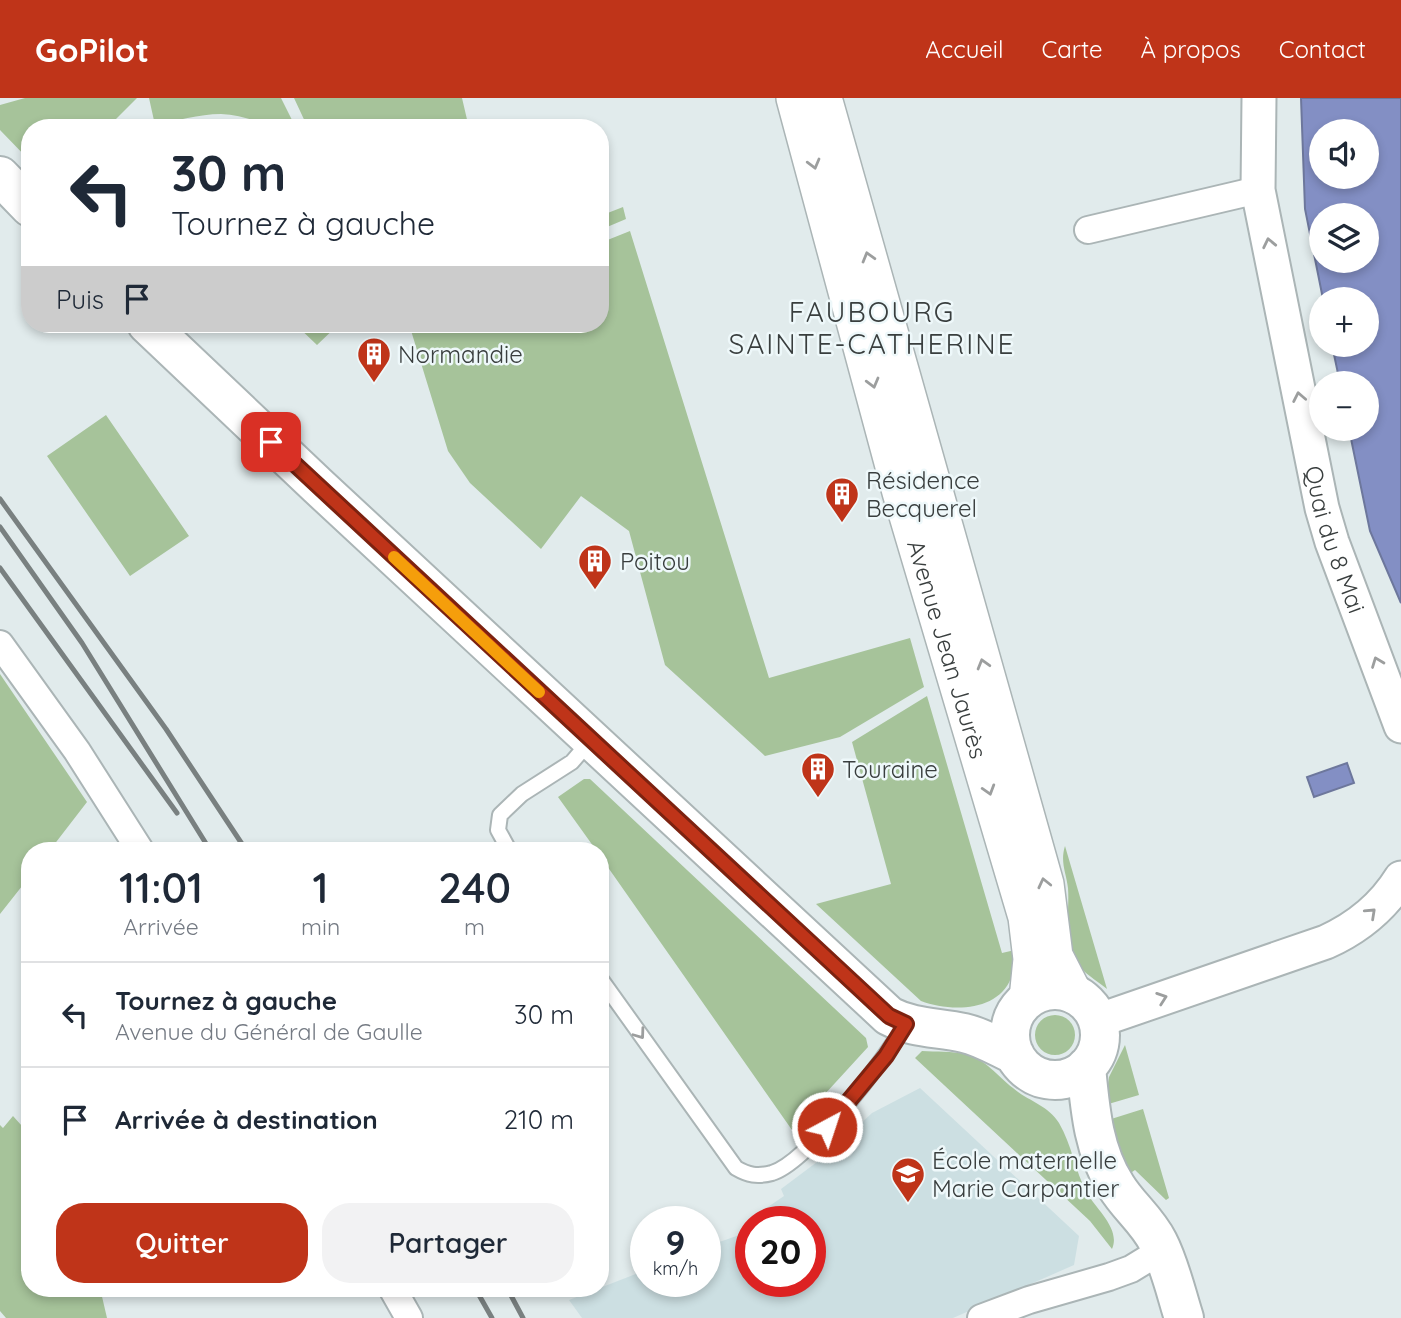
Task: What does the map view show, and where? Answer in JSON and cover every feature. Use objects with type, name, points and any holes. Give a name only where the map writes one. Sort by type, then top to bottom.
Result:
[{"type":"main road","name":"Avenue Jean Jaurès","points":[[795,98],[909,518],[1027,917],[1032,959],[1022,1006]]},
{"type":"main road","name":"Avenue Jean Jaurès","points":[[823,98],[1045,884],[1054,956],[1086,1008]]},
{"type":"main road","points":[[0,176],[21,198]]},
{"type":"main road","points":[[157,333],[889,1016],[906,1024],[965,1033],[1015,1055]]},
{"type":"main road","points":[[945,1030],[992,1022],[1046,991],[1065,991],[1086,1008],[1098,1045],[1094,1057],[1086,1067],[1069,1077],[1051,1080],[1029,1072],[1015,1055],[1010,1042],[1011,1027],[1022,1006]]},
{"type":"main road","points":[[1086,1067],[1090,1115],[1108,1172],[1116,1187],[1149,1226],[1160,1318]]},
{"type":"main road","points":[[1051,1080],[1077,1120],[1097,1176],[1130,1230],[1152,1255],[1184,1318]]},
{"type":"street","name":"Quai du 8 Mai","points":[[1259,98],[1258,190],[1322,508],[1332,542],[1401,726]]},
{"type":"street","points":[[1088,230],[1258,190]]},
{"type":"street","points":[[0,644],[77,751],[135,842]]},
{"type":"street","points":[[1086,1008],[1335,938],[1352,930],[1380,905],[1401,878]]},
{"type":"street","points":[[981,1318],[1029,1300],[1110,1277],[1152,1255]]},
{"type":"street","points":[[397,1297],[409,1318]]},
{"type":"lane","points":[[505,842],[498,830],[500,815],[522,794],[572,762],[591,740]]},
{"type":"lane","points":[[609,991],[736,1168],[747,1175],[774,1173],[790,1164],[811,1144],[886,1056],[906,1024]]},
{"type":"shaded area","name":"École maternelle Marie Carpantier","points":[[920,1088],[1079,1236],[1074,1265],[953,1318],[582,1318],[569,1300],[577,1297],[609,1297],[609,1284],[630,1276],[630,1297],[721,1297],[721,1241],[735,1237],[735,1297],[826,1297],[826,1206],[769,1206],[784,1196],[781,1189],[829,1153],[872,1113]]},
{"type":"green space","points":[[25,98],[137,98],[116,119],[21,119],[21,152],[0,130],[0,105]]},
{"type":"green space","points":[[149,98],[281,98],[292,119],[248,119],[221,114],[182,119],[154,119]]},
{"type":"green space","points":[[294,98],[462,98],[467,119],[304,119]]},
{"type":"green space","points":[[623,207],[626,219],[609,226],[609,212]]},
{"type":"green space","points":[[630,231],[769,678],[910,638],[924,687],[840,737],[765,756],[665,665],[629,531],[581,496],[541,549],[470,483],[448,451],[412,333],[609,333],[609,239]]},
{"type":"green space","points":[[304,333],[330,333],[317,345]]},
{"type":"green space","points":[[106,415],[189,536],[130,576],[47,456]]},
{"type":"green space","points":[[0,674],[87,802],[56,842],[21,842],[21,887],[0,914]]},
{"type":"green space","points":[[927,696],[1002,953],[1015,950],[1012,975],[1005,989],[984,1003],[959,1008],[921,1001],[816,904],[891,884],[852,742]]},
{"type":"green space","points":[[584,779],[590,779],[866,1038],[868,1047],[792,1130],[609,869],[609,842],[590,842],[558,797]]},
{"type":"green space","points":[[1065,846],[1107,989],[1081,968],[1071,950],[1068,888],[1063,862]]},
{"type":"green space","points":[[1055,1015],[1069,1021],[1075,1035],[1069,1049],[1055,1055],[1041,1049],[1035,1035],[1041,1021]]},
{"type":"green space","points":[[1125,1045],[1139,1095],[1105,1105],[1109,1077]]},
{"type":"green space","points":[[922,1051],[955,1052],[972,1056],[1054,1117],[1067,1140],[1087,1193],[1110,1227],[1114,1242],[1112,1249],[1090,1221],[915,1058]]},
{"type":"green space","points":[[1143,1109],[1169,1198],[1166,1200],[1135,1170],[1129,1174],[1108,1120]]},
{"type":"green space","points":[[13,1116],[21,1125],[21,1297],[102,1297],[107,1318],[6,1318],[0,1311],[0,1125],[3,1128]]},
{"type":"water","points":[[1301,98],[1401,98],[1401,603],[1370,531],[1351,441],[1379,441],[1379,371],[1337,371],[1335,357],[1379,357],[1379,287],[1321,287],[1318,273],[1379,273],[1379,203],[1309,203],[1309,229],[1305,209]]},
{"type":"water","points":[[1347,763],[1354,783],[1314,797],[1307,777]]},
{"type":"railway","points":[[0,499],[166,729],[241,842]]},
{"type":"railway","points":[[0,527],[82,643],[205,842]]},
{"type":"railway","points":[[0,568],[177,813]]},
{"type":"railway","points":[[480,1297],[492,1318]]},
{"type":"railway","points":[[512,1297],[523,1318]]},
{"type":"slow traffic","points":[[394,557],[539,692]]},
{"type":"place","name":"Normandie","points":[[374,384]]},
{"type":"place","name":"Résidence Becquerel","points":[[842,524]]},
{"type":"place","name":"Poitou","points":[[595,591]]},
{"type":"place","name":"Touraine","points":[[818,799]]},
{"type":"place","name":"École maternelle Marie Carpantier","points":[[908,1204]]},
{"type":"district","name":"FAUBOURG SAINTE-CATHERINE","points":[[872,327]]},
{"type":"route","points":[[271,442],[889,1016],[906,1024],[886,1056],[827,1127]]}]
